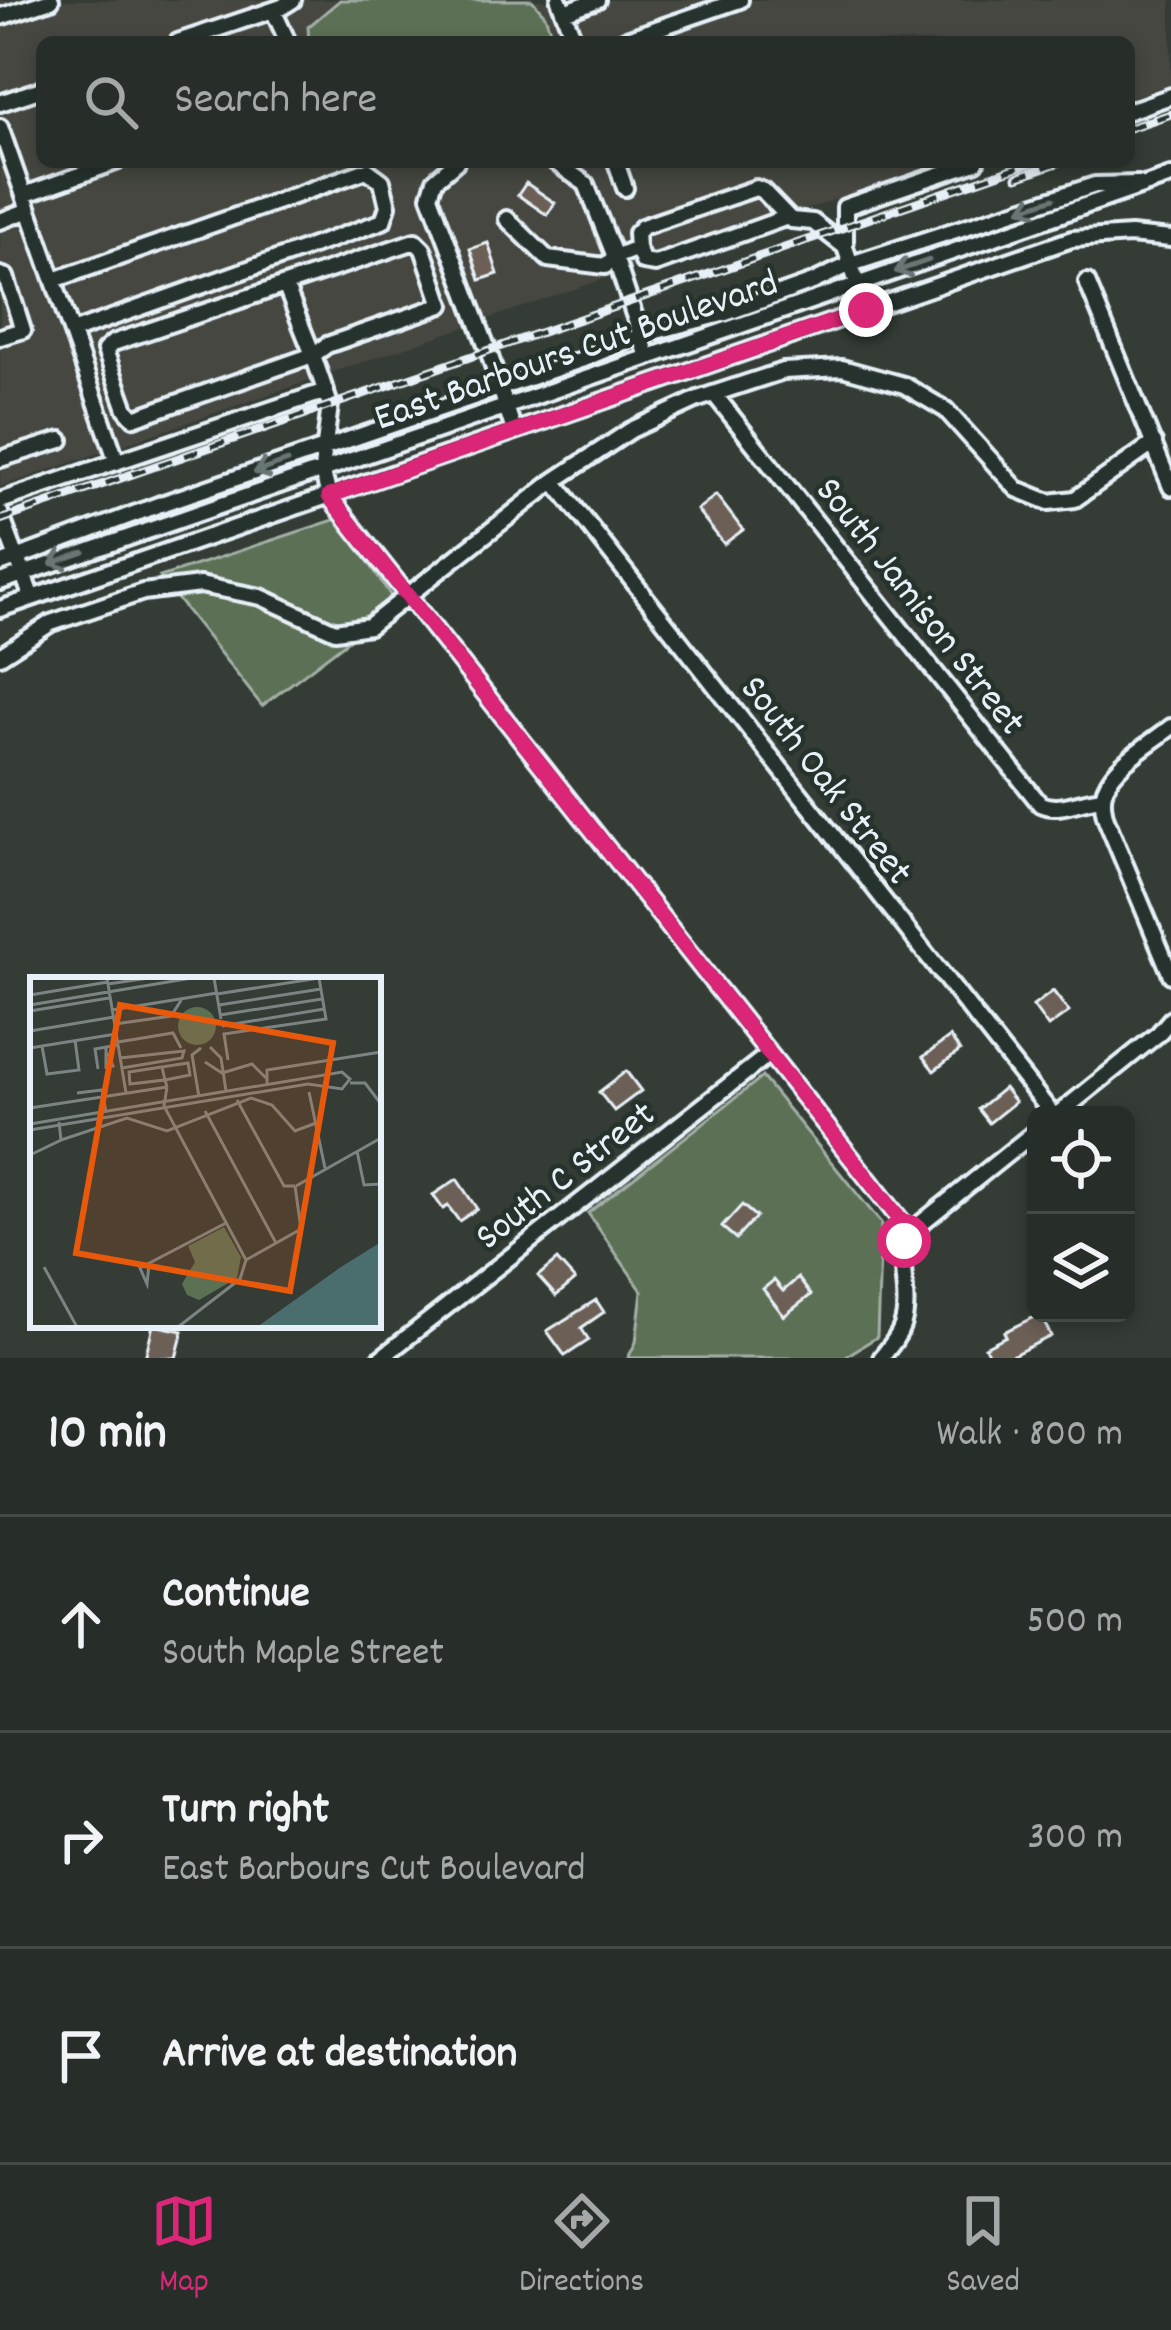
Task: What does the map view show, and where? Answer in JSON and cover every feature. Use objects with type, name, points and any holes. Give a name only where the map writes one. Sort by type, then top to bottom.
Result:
[{"type":"street","points":[[0,17],[51,0]]},
{"type":"street","points":[[196,36],[292,0]]},
{"type":"street","points":[[572,36],[561,6],[597,0]]},
{"type":"street","points":[[635,36],[740,0]]},
{"type":"street","points":[[273,10],[285,36]]},
{"type":"street","points":[[0,103],[36,91]]},
{"type":"street","points":[[1135,109],[1171,98]]},
{"type":"street","points":[[0,127],[5,155],[27,203],[117,462]]},
{"type":"street","points":[[0,221],[27,203],[103,168]]},
{"type":"street","points":[[54,280],[359,168]]},
{"type":"street","points":[[72,332],[383,221],[388,206],[382,181],[366,168]]},
{"type":"street","points":[[449,168],[434,180],[430,196],[514,431]]},
{"type":"street","points":[[563,168],[586,184],[648,357]]},
{"type":"street","points":[[618,168],[625,188]]},
{"type":"street","points":[[866,310],[845,247],[845,207],[959,168]]},
{"type":"street","name":"East Barbours Cut Boulevard","points":[[0,582],[1171,176]]},
{"type":"street","points":[[0,564],[640,335],[726,314],[850,264],[1095,185],[1150,184]]},
{"type":"street","points":[[788,217],[756,188],[642,227],[637,233],[638,248],[643,262],[656,264],[788,217],[813,222],[845,247]]},
{"type":"street","points":[[1062,215],[1072,239]]},
{"type":"street","points":[[507,219],[548,260],[605,266],[638,248]]},
{"type":"street","name":"East Barbours Cut Boulevard","points":[[0,609],[1072,239],[1118,235],[1171,239]]},
{"type":"street","points":[[415,241],[423,249],[442,305],[327,345],[314,356],[134,418],[126,409],[105,350],[113,343],[415,241]]},
{"type":"street","points":[[0,274],[6,278],[23,330],[0,337]]},
{"type":"street","points":[[1087,282],[1171,487]]},
{"type":"street","points":[[285,285],[331,411],[322,469],[329,496],[910,1232]]},
{"type":"street","points":[[685,344],[695,369]]},
{"type":"street","points":[[0,656],[51,623],[143,592],[200,585],[262,597],[335,631],[369,626],[554,481],[631,430],[783,370],[842,368],[904,385],[946,410],[1017,489],[1049,502],[1076,499],[1154,443]]},
{"type":"street","points":[[0,501],[326,391]]},
{"type":"street","name":"South Jamison Street","points":[[714,394],[1040,804],[1056,808],[1103,798]]},
{"type":"street","points":[[0,459],[61,440]]},
{"type":"street","name":"South Oak Street","points":[[554,481],[1048,1106]]},
{"type":"street","points":[[0,513],[32,598]]},
{"type":"street","points":[[135,535],[144,560]]},
{"type":"street","points":[[1171,727],[1120,768],[1103,798],[1106,819],[1171,975]]},
{"type":"street","points":[[1066,1106],[1171,1019]]},
{"type":"street","name":"South C Street","points":[[382,1358],[400,1352],[769,1054]]},
{"type":"street","points":[[881,1358],[904,1322],[902,1250],[910,1232],[1027,1138]]},
{"type":"shaded area","points":[[0,0],[1171,0],[1171,84],[1135,96],[1135,36],[36,36],[36,168],[927,168],[0,487]]},
{"type":"green space","points":[[340,0],[532,0],[545,15],[552,36],[309,36],[308,27]]},
{"type":"green space","points":[[340,518],[396,604],[262,706],[160,577]]},
{"type":"green space","points":[[762,1077],[881,1223],[877,1337],[843,1358],[628,1358],[636,1342],[642,1291],[588,1213]]},
{"type":"building","points":[[526,183],[555,203],[547,215],[518,195]]},
{"type":"building","points":[[488,243],[498,274],[480,280],[470,249]]},
{"type":"building","points":[[716,495],[743,530],[724,544],[697,510]]},
{"type":"building","points":[[1053,991],[1069,1012],[1048,1027],[1033,1006]]},
{"type":"building","points":[[950,1037],[960,1051],[934,1071],[923,1057]]},
{"type":"building","points":[[626,1071],[641,1091],[614,1111],[599,1092]]},
{"type":"building","points":[[1004,1088],[1015,1102],[989,1123],[978,1109]]},
{"type":"building","points":[[457,1179],[477,1209],[459,1221],[433,1195]]},
{"type":"building","points":[[742,1205],[756,1217],[736,1239],[722,1227]]},
{"type":"building","points":[[557,1260],[575,1280],[556,1296],[538,1276]]},
{"type":"building","points":[[798,1278],[811,1295],[784,1316],[763,1289],[774,1280],[783,1291]]},
{"type":"building","points":[[596,1300],[604,1312],[581,1328],[589,1340],[565,1356],[547,1331]]},
{"type":"building","points":[[1027,1320],[1044,1322],[1051,1336],[1007,1358],[990,1358],[985,1347],[1006,1336],[1004,1332]]},
{"type":"building","points":[[152,1328],[183,1331],[176,1358],[145,1358]]},
{"type":"railway","points":[[1135,126],[1171,114]]},
{"type":"railway","points":[[0,520],[1015,168]]},
{"type":"railway","points":[[1017,177],[1043,168]]},
{"type":"route","points":[[866,310],[329,496],[910,1232],[904,1241]]}]
